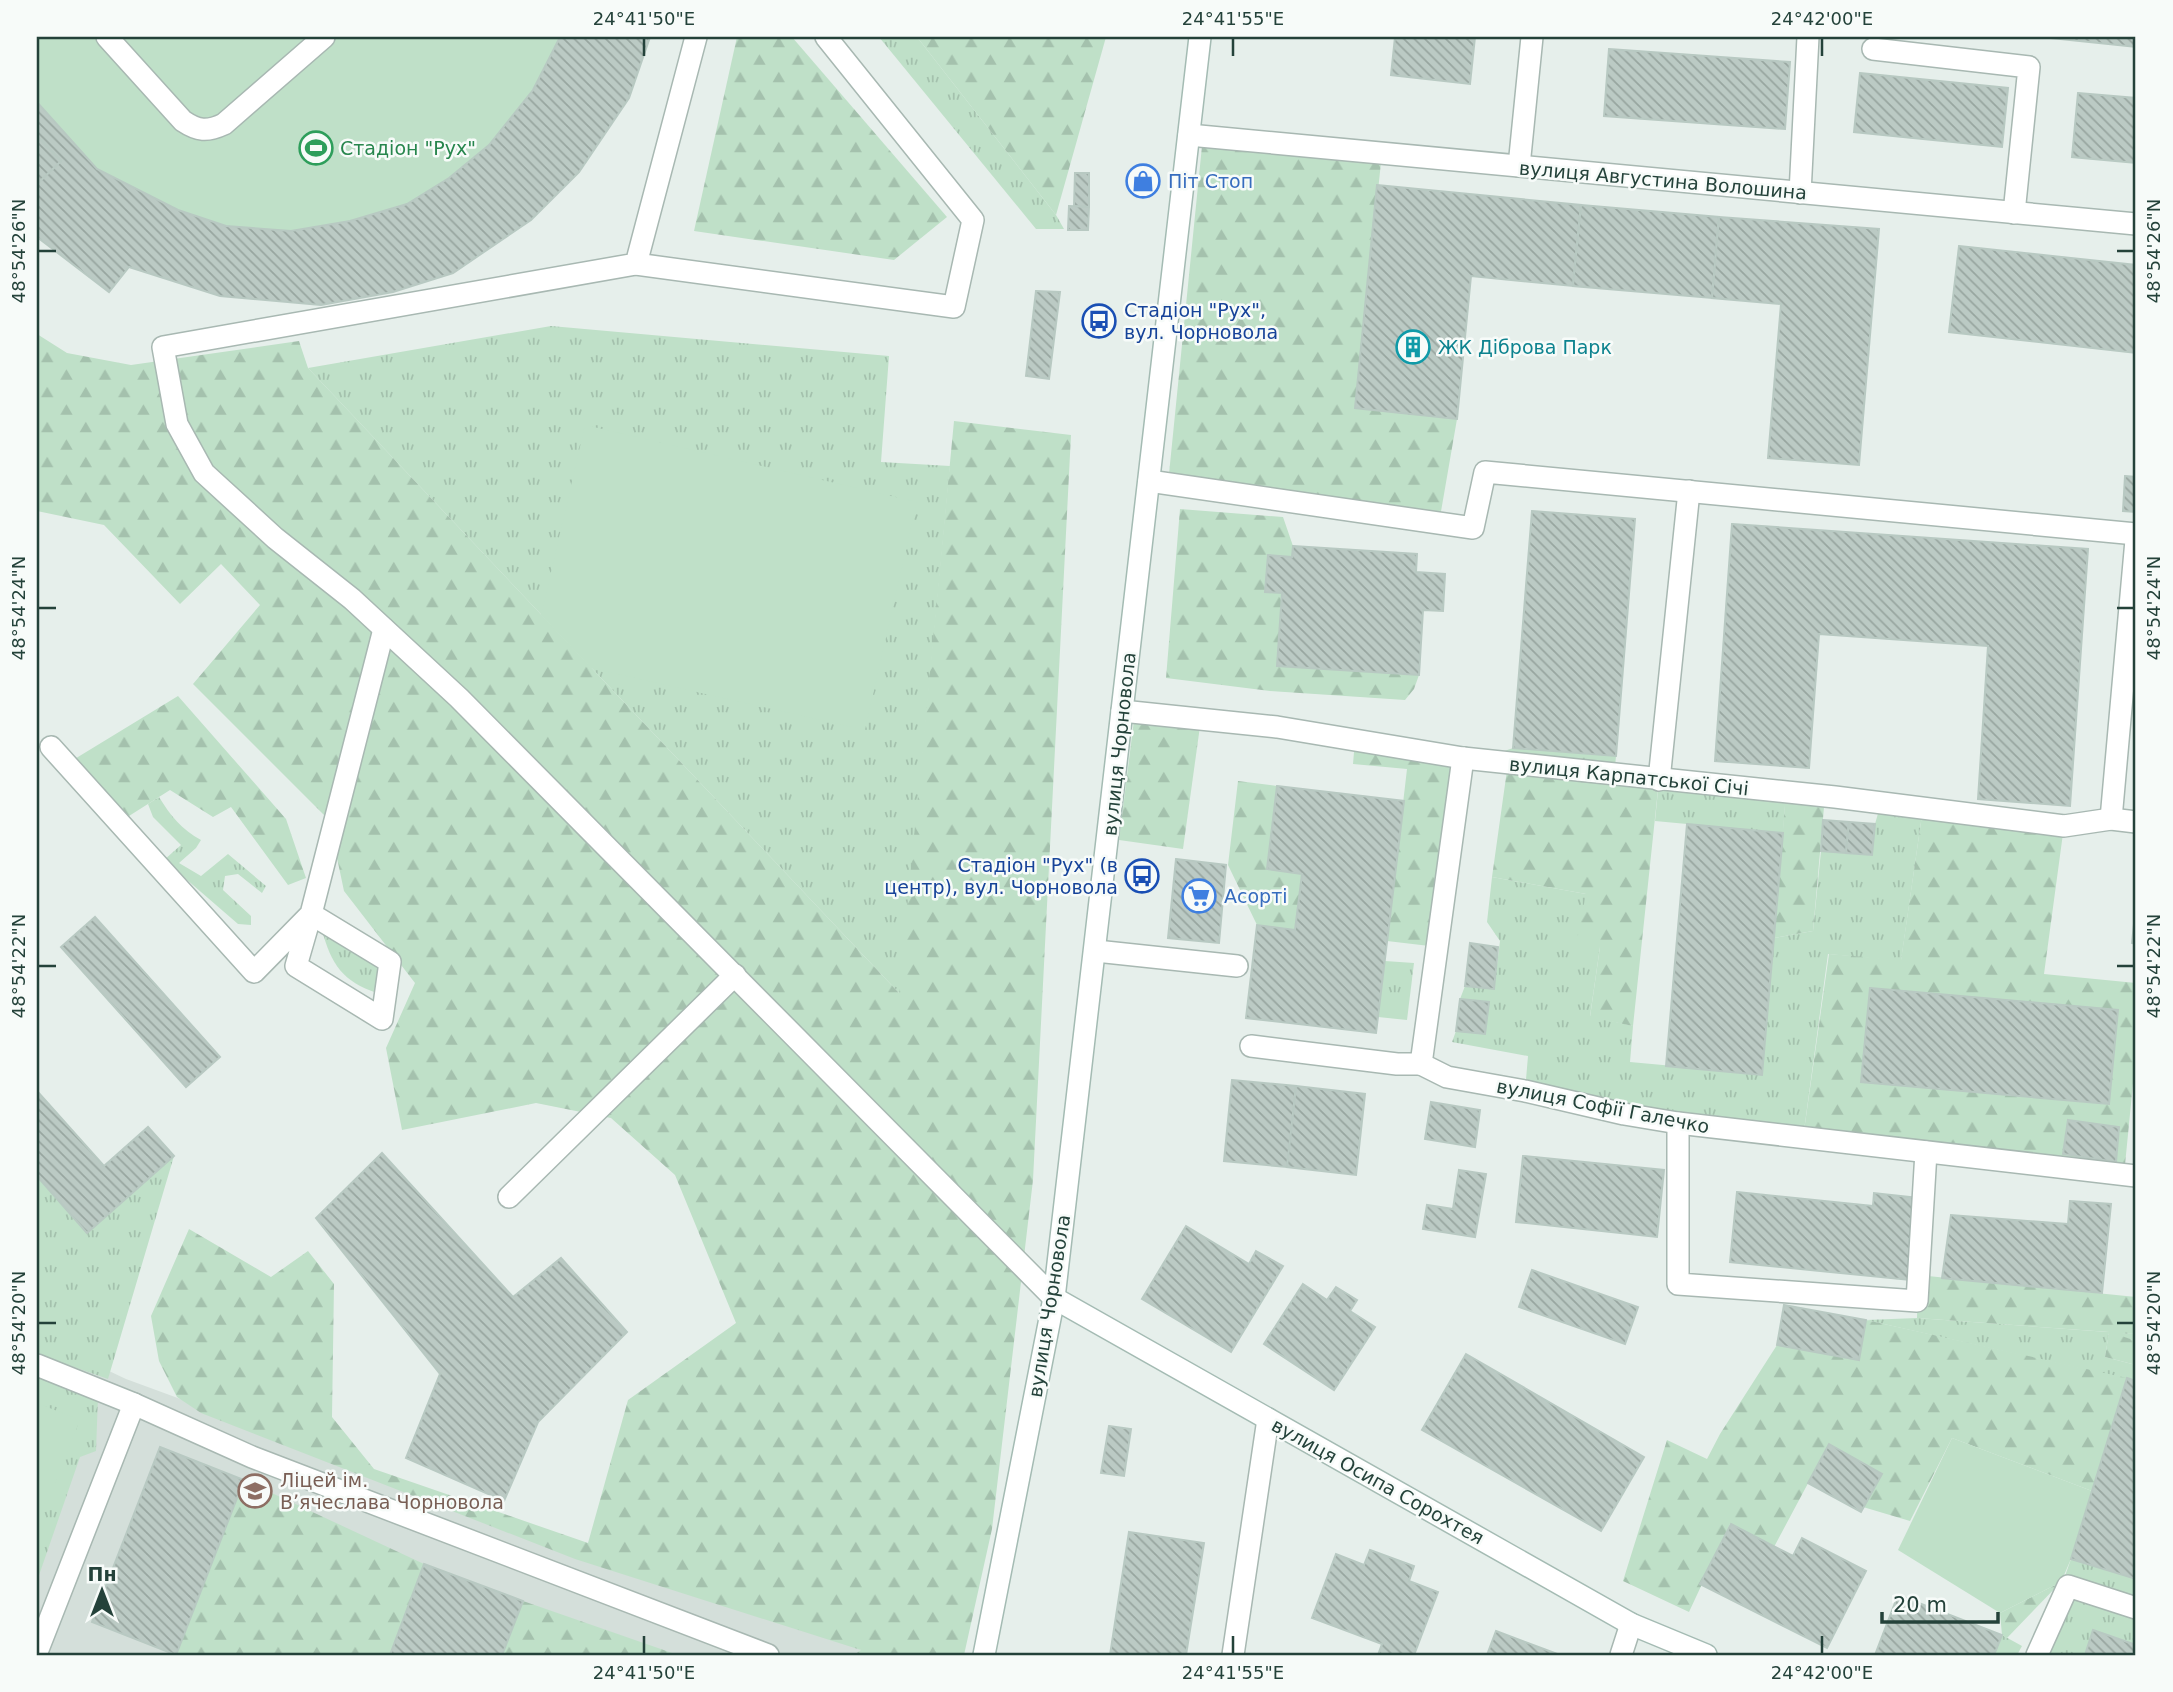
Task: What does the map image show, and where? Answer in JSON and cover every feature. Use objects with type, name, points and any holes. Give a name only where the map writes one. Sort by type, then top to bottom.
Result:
[{"type":"street","points":[[107,37],[183,121],[195,130],[210,130],[223,124],[324,37]]},
{"type":"street","points":[[696,37],[636,264],[954,307],[974,220],[826,37]]},
{"type":"street","name":"вулиця Чорновола","points":[[984,1655],[1054,1298],[1200,37]]},
{"type":"street","points":[[1519,166],[1532,37]]},
{"type":"street","points":[[1800,193],[1808,37]]},
{"type":"street","points":[[1873,49],[2029,67],[2014,213]]},
{"type":"street","name":"вулиця Августина Волошина","points":[[1189,135],[2136,224]]},
{"type":"street","name":"вулиця Осипа Сорохтея","points":[[636,264],[163,346],[177,424],[204,472],[275,538],[352,599],[459,698],[1054,1298],[1631,1624],[1706,1655]]},
{"type":"street","points":[[1149,481],[1473,528],[1485,472],[2136,534]]},
{"type":"street","points":[[1659,780],[1689,491]]},
{"type":"street","points":[[2111,819],[2136,540]]},
{"type":"street","points":[[311,914],[390,962],[382,1018],[296,966],[384,629]]},
{"type":"street","name":"вулиця Карпатської Січі","points":[[1122,711],[1277,727],[1463,758],[1835,797],[2064,826],[2111,819],[2136,822]]},
{"type":"street","points":[[51,747],[254,972],[311,914]]},
{"type":"street","points":[[1251,1046],[1397,1064],[1421,1064],[1463,758]]},
{"type":"street","points":[[1096,951],[1237,966]]},
{"type":"street","points":[[509,1197],[735,975]]},
{"type":"street","name":"вулиця Софії Галечко","points":[[1421,1064],[1447,1077],[1678,1123],[2136,1176]]},
{"type":"street","points":[[1678,1123],[1678,1284],[1917,1301],[1926,1152]]},
{"type":"street","points":[[37,1365],[135,1404],[252,1457],[768,1655]]},
{"type":"street","points":[[37,1652],[135,1404]]},
{"type":"street","points":[[1233,1655],[1268,1419]]},
{"type":"street","points":[[2037,1655],[2068,1586],[2136,1608]]},
{"type":"street","points":[[1621,1655],[1631,1624]]},
{"type":"shaded area","name":"Ліцей ім. Вʼячеслава Чорновола","points":[[37,1337],[126,1379],[862,1650],[860,1655],[37,1655]]},
{"type":"green space","name":"Стадіон \"Рух\"","points":[[37,37],[650,37],[629,98],[579,172],[531,220],[453,273],[393,292],[321,305],[220,296],[129,267],[109,292],[37,237]]},
{"type":"green space","points":[[737,37],[792,37],[947,217],[894,260],[694,231]]},
{"type":"green space","points":[[879,37],[917,37],[1056,215],[1064,229],[1036,229]]},
{"type":"green space","points":[[917,37],[1106,37],[1056,215]]},
{"type":"green space","points":[[1203,136],[1382,153],[1355,408],[1457,419],[1439,523],[1168,484]]},
{"type":"green space","points":[[551,326],[889,356],[881,462],[950,466],[900,994],[308,368]]},
{"type":"green space","points":[[37,334],[67,353],[131,365],[299,341],[308,368],[899,993],[954,421],[1071,435],[1033,1180],[992,1529],[964,1655],[854,1655],[861,1650],[575,1559],[201,1413],[177,1397],[159,1361],[151,1316],[189,1229],[271,1277],[308,1251],[334,1284],[332,1417],[374,1469],[588,1543],[628,1400],[736,1323],[675,1175],[611,1118],[536,1103],[402,1130],[386,1048],[415,983],[344,891],[329,820],[193,684],[260,605],[221,564],[180,604],[104,525],[37,511]]},
{"type":"green space","points":[[585,425],[917,502],[865,730],[591,668],[541,615]]},
{"type":"green space","points":[[1180,509],[1283,517],[1293,546],[1292,557],[1268,555],[1265,591],[1282,593],[1277,665],[1419,675],[1414,689],[1405,700],[1270,691],[1166,678]]},
{"type":"green space","points":[[178,696],[286,819],[306,878],[288,885],[231,807],[213,817],[170,790],[129,816],[73,760]]},
{"type":"green space","points":[[1135,712],[1201,719],[1183,849],[1119,840]]},
{"type":"green space","points":[[1355,740],[1463,758],[1438,947],[1387,941],[1407,769],[1353,764]]},
{"type":"green space","points":[[1513,748],[1616,756],[1615,767],[1490,756]]},
{"type":"green space","points":[[1508,763],[1659,780],[1633,1026],[1590,1017],[1600,947],[1577,940],[1586,894],[1492,877]]},
{"type":"green space","points":[[1659,780],[1786,792],[1783,833],[1655,821]]},
{"type":"green space","points":[[1238,781],[1277,786],[1267,869],[1302,874],[1295,930],[1257,925],[1228,865]]},
{"type":"green space","points":[[1786,792],[1825,796],[1813,931],[1774,938]]},
{"type":"green space","points":[[159,797],[177,822],[201,840],[179,863],[201,876],[228,854],[266,886],[262,893],[238,874],[225,876],[223,890],[251,916],[251,925],[238,924],[164,860],[181,845],[153,817],[148,804]]},
{"type":"green space","points":[[1881,803],[1923,808],[1901,961],[1828,954],[1803,1138],[1525,1091],[1528,1056],[1452,1042],[1456,1031],[1485,1034],[1489,1002],[1460,999],[1465,986],[1494,989],[1500,941],[1487,922],[1492,877],[1586,894],[1600,947],[1590,1016],[1633,1026],[1630,1062],[1761,1074],[1774,938],[1813,931],[1821,851],[1872,855],[1875,824]]},
{"type":"green space","points":[[1923,808],[2064,826],[2044,974],[2136,983],[2136,1053],[2124,1175],[1803,1138],[1829,954],[1901,960]]},
{"type":"green space","points":[[322,930],[355,947],[377,968],[377,993],[355,983],[340,970],[334,962]]},
{"type":"green space","points":[[1385,961],[1414,963],[1407,1020],[1378,1017]]},
{"type":"green space","points":[[174,1156],[108,1379],[37,1354],[37,1176],[88,1232]]},
{"type":"green space","points":[[1918,1275],[2136,1297],[2136,1334],[2113,1333],[2136,1341],[2136,1365],[2105,1357],[2109,1332],[1917,1318]]},
{"type":"green space","points":[[1917,1318],[2136,1334],[2136,1341],[2109,1333],[2105,1357],[2136,1365],[2136,1381],[1866,1320]]},
{"type":"green space","points":[[1866,1320],[2127,1378],[2092,1491],[1952,1438],[1910,1521],[1863,1507],[1882,1474],[1829,1444],[1774,1547],[1730,1524],[1689,1612],[1623,1581],[1667,1440],[1707,1459],[1777,1345],[1858,1360]]},
{"type":"green space","points":[[37,1372],[98,1397],[96,1451],[80,1457],[37,1581]]},
{"type":"green space","points":[[37,1403],[80,1420],[37,1531]]},
{"type":"green space","points":[[1952,1438],[2092,1491],[2061,1582],[2000,1613],[1898,1550]]},
{"type":"green space","points":[[244,1480],[424,1564],[390,1655],[176,1655]]},
{"type":"green space","points":[[2071,1559],[2136,1579],[2136,1645],[2093,1630],[2085,1655],[2037,1655]]},
{"type":"green space","points":[[2061,1582],[2007,1638],[2002,1635],[2000,1613]]},
{"type":"green space","points":[[523,1601],[678,1655],[502,1655]]},
{"type":"green space","points":[[2002,1635],[2022,1646],[2017,1655],[1994,1655]]},
{"type":"building","points":[[560,37],[650,37],[629,98],[579,172],[531,220],[453,273],[393,292],[321,305],[220,296],[129,267],[109,292],[37,237],[37,184],[61,161],[37,136],[37,102],[97,169],[178,210],[226,226],[291,231],[350,221],[407,204],[449,178],[489,145],[533,90]]},
{"type":"building","points":[[1395,37],[1475,37],[1470,84],[1391,75]]},
{"type":"building","points":[[2041,37],[2136,37],[2136,47]]},
{"type":"building","points":[[1609,49],[1790,62],[1785,129],[1604,116]]},
{"type":"building","points":[[1860,73],[2008,88],[2002,147],[1854,132]]},
{"type":"building","points":[[2078,93],[2136,98],[2136,163],[2072,157]]},
{"type":"building","points":[[37,136],[61,161],[37,184]]},
{"type":"building","points":[[1075,173],[1089,173],[1089,207],[1074,206]]},
{"type":"building","name":"ЖК Діброва Парк","points":[[1377,185],[1581,205],[1573,286],[1471,276],[1457,419],[1355,408]]},
{"type":"building","points":[[1581,205],[1719,217],[1712,298],[1573,286]]},
{"type":"building","points":[[1069,206],[1089,207],[1088,230],[1068,230]]},
{"type":"building","points":[[1719,217],[1879,229],[1859,465],[1768,458],[1781,304],[1712,298]]},
{"type":"building","points":[[1959,246],[2136,265],[2136,353],[1949,332]]},
{"type":"building","points":[[1036,291],[1060,292],[1049,379],[1026,376]]},
{"type":"building","points":[[2125,476],[2136,477],[2136,512],[2123,511]]},
{"type":"building","points":[[1532,511],[1635,519],[1616,756],[1513,748]]},
{"type":"building","points":[[1732,524],[2088,549],[2070,806],[1978,799],[1988,646],[1819,634],[1809,768],[1715,761]]},
{"type":"building","points":[[1293,546],[1417,554],[1416,572],[1445,574],[1443,611],[1423,610],[1419,675],[1277,666],[1282,593],[1265,592],[1268,555],[1292,557]]},
{"type":"building","points":[[1277,786],[1404,801],[1376,1033],[1246,1018],[1257,925],[1295,930],[1302,874],[1267,869]]},
{"type":"building","points":[[1823,820],[1849,822],[1846,853],[1821,851]]},
{"type":"building","points":[[1849,822],[1875,824],[1872,855],[1846,853]]},
{"type":"building","points":[[1687,824],[1783,833],[1762,1075],[1666,1066]]},
{"type":"building","points":[[1176,859],[1226,865],[1219,943],[1168,938]]},
{"type":"building","points":[[2136,905],[2136,944],[2132,943]]},
{"type":"building","points":[[95,917],[220,1057],[186,1087],[61,947]]},
{"type":"building","points":[[1470,943],[1498,947],[1494,989],[1465,986]]},
{"type":"building","points":[[1870,988],[2118,1010],[2109,1104],[1861,1082]]},
{"type":"building","points":[[1460,999],[1489,1002],[1485,1034],[1456,1031]]},
{"type":"building","points":[[1232,1080],[1296,1086],[1287,1167],[1224,1161]]},
{"type":"building","points":[[1296,1086],[1365,1094],[1356,1175],[1287,1167]]},
{"type":"building","points":[[37,1091],[104,1166],[148,1127],[174,1156],[87,1233],[37,1176]]},
{"type":"building","points":[[1431,1102],[1480,1110],[1475,1147],[1425,1139]]},
{"type":"building","points":[[2068,1120],[2119,1127],[2116,1162],[2063,1154]]},
{"type":"building","points":[[382,1153],[513,1297],[561,1258],[627,1332],[538,1422],[504,1501],[406,1458],[440,1374],[316,1218]]},
{"type":"building","points":[[1523,1156],[1664,1170],[1657,1237],[1516,1222]]},
{"type":"building","points":[[1459,1170],[1486,1174],[1475,1237],[1423,1229],[1427,1205],[1453,1209]]},
{"type":"building","points":[[1737,1192],[1873,1206],[1874,1193],[1918,1198],[1910,1280],[1730,1262]]},
{"type":"building","points":[[2070,1201],[2111,1204],[2102,1293],[1942,1278],[1951,1215],[2068,1224]]},
{"type":"building","points":[[1186,1226],[1249,1264],[1256,1251],[1283,1266],[1231,1352],[1142,1299]]},
{"type":"building","points":[[1532,1270],[1638,1307],[1625,1344],[1519,1307]]},
{"type":"building","points":[[1303,1284],[1327,1300],[1336,1287],[1357,1300],[1350,1311],[1375,1327],[1334,1390],[1264,1344]]},
{"type":"building","points":[[1784,1305],[1866,1320],[1859,1360],[1777,1345]]},
{"type":"building","points":[[1466,1354],[1644,1457],[1601,1531],[1422,1430]]},
{"type":"building","points":[[2127,1378],[2136,1381],[2136,1579],[2071,1559]]},
{"type":"building","points":[[1109,1426],[1131,1429],[1124,1476],[1101,1473]]},
{"type":"building","points":[[1829,1444],[1882,1474],[1861,1512],[1808,1483]]},
{"type":"building","points":[[160,1447],[244,1480],[176,1655],[92,1622]]},
{"type":"building","points":[[1731,1524],[1793,1556],[1802,1538],[1866,1571],[1827,1648],[1700,1584]]},
{"type":"building","points":[[1129,1532],[1204,1543],[1186,1655],[1110,1655]]},
{"type":"building","points":[[1370,1550],[1414,1566],[1409,1581],[1438,1592],[1414,1655],[1378,1655],[1382,1644],[1312,1618],[1336,1554],[1364,1565]]},
{"type":"building","points":[[424,1564],[523,1601],[502,1655],[390,1655]]},
{"type":"building","points":[[1898,1595],[2002,1635],[1994,1655],[1875,1655]]},
{"type":"building","points":[[2093,1630],[2136,1645],[2136,1655],[2085,1655]]},
{"type":"building","points":[[1496,1631],[1560,1655],[1487,1655]]},
{"type":"place","name":"Стадіон \"Рух\"","points":[[316,148]]},
{"type":"place","name":"Піт Стоп","points":[[1143,181]]},
{"type":"place","name":"Стадіон \"Рух\", вул. Чорновола","points":[[1099,321]]},
{"type":"place","name":"ЖК Діброва Парк","points":[[1413,347]]},
{"type":"place","name":"Стадіон \"Рух\" (в центр), вул. Чорновола","points":[[1142,876]]},
{"type":"place","name":"Асорті","points":[[1199,896]]},
{"type":"place","name":"Ліцей ім. Вʼячеслава Чорновола","points":[[255,1491]]}]
